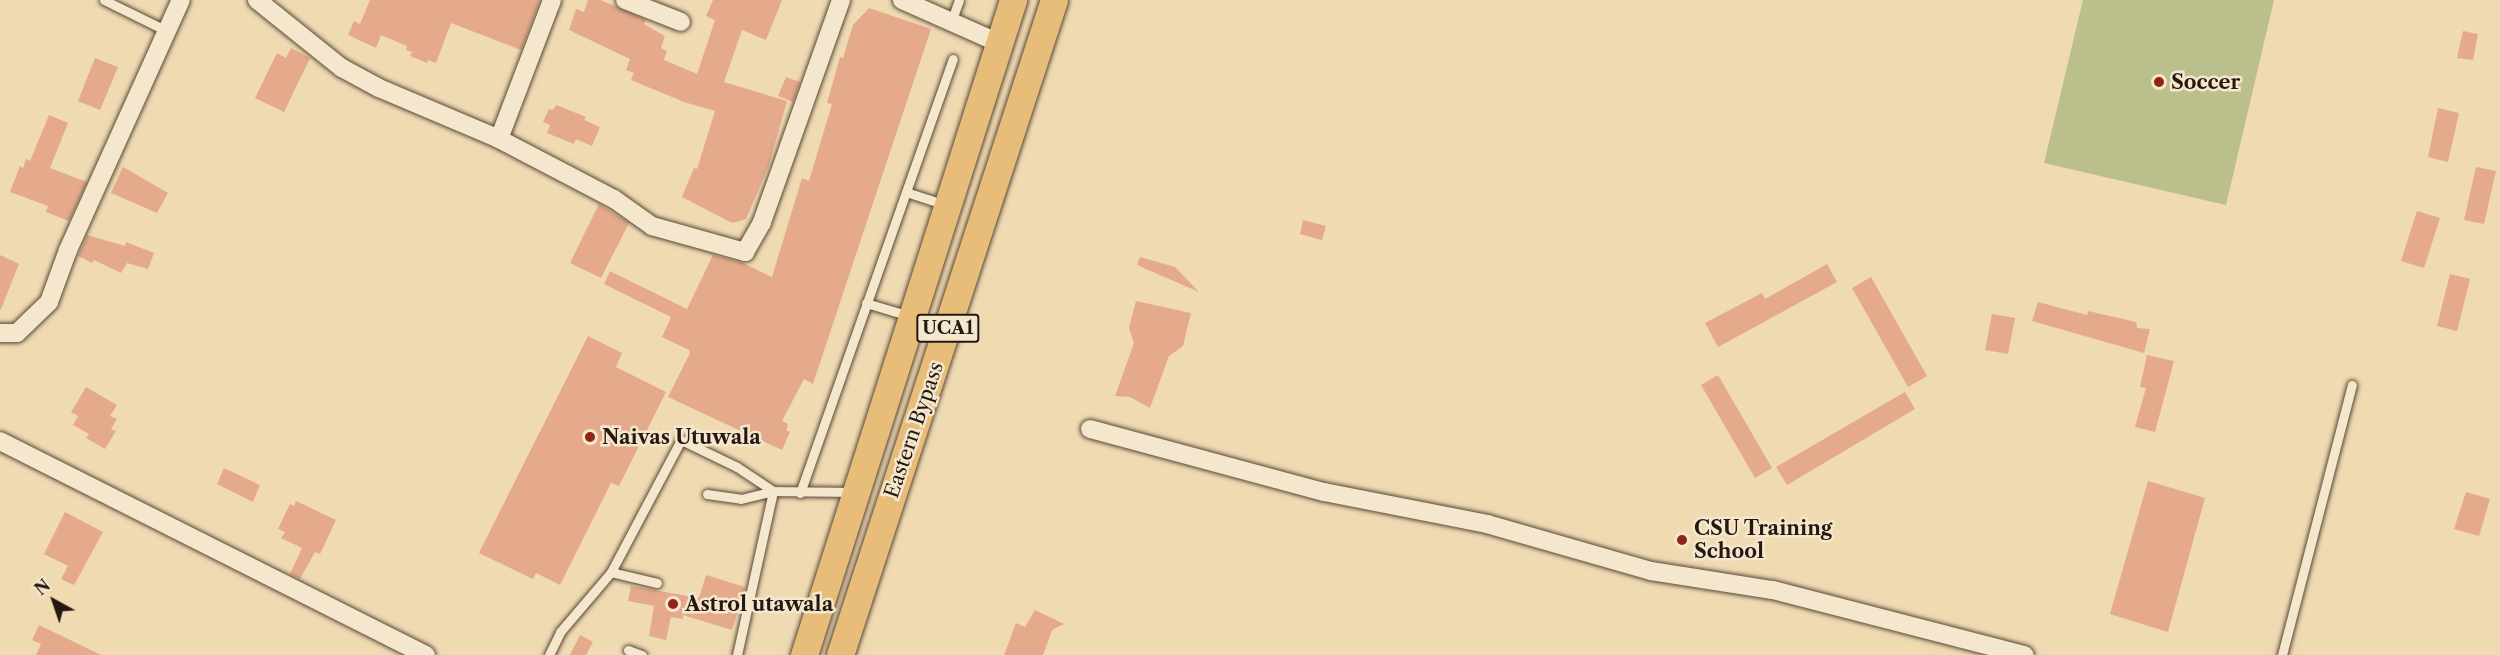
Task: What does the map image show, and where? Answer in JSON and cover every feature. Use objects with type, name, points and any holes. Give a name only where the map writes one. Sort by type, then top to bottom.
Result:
[{"type":"main road","name":"Eastern Bypass","points":[[804,655],[910,316],[1013,0]]},
{"type":"main road","name":"Eastern Bypass","points":[[840,655],[1054,0]]},
{"type":"street","points":[[0,333],[17,333],[49,302],[68,250],[181,0]]},
{"type":"street","points":[[257,0],[342,69],[379,88],[499,139],[614,199],[652,226],[745,252],[762,222],[841,0]]},
{"type":"street","points":[[499,139],[552,0]]},
{"type":"street","points":[[625,0],[681,22]]},
{"type":"street","points":[[902,0],[999,43]]},
{"type":"street","points":[[1090,429],[1324,492],[1487,524],[1651,571],[1773,590],[2025,655]]},
{"type":"street","points":[[0,441],[426,655]]},
{"type":"lane","points":[[104,0],[167,31]]},
{"type":"lane","points":[[951,22],[959,0]]},
{"type":"lane","points":[[800,493],[952,59]]},
{"type":"lane","points":[[906,192],[946,206]]},
{"type":"lane","points":[[866,303],[910,316]]},
{"type":"lane","points":[[2282,655],[2352,385]]},
{"type":"lane","points":[[549,655],[560,632],[611,572],[681,440],[737,467],[772,492]]},
{"type":"lane","points":[[737,655],[772,492]]},
{"type":"lane","points":[[707,494],[741,500],[772,492],[855,492]]},
{"type":"lane","points":[[611,572],[657,583]]},
{"type":"lane","points":[[628,650],[642,655]]},
{"type":"green space","name":"Soccer","points":[[2083,0],[2274,0],[2226,205],[2044,163]]},
{"type":"building","points":[[370,0],[540,0],[521,50],[451,23],[436,63],[428,60],[427,63],[410,56],[412,52],[406,50],[407,46],[381,35],[376,48],[348,35],[354,21],[360,24]]},
{"type":"building","points":[[588,0],[600,0],[646,20],[644,24],[665,36],[661,48],[667,51],[664,60],[697,74],[715,20],[706,16],[713,0],[782,0],[766,40],[742,30],[724,82],[787,101],[769,165],[746,219],[732,223],[682,197],[694,168],[697,169],[715,111],[684,102],[631,80],[634,73],[626,70],[630,59],[569,30],[576,9],[584,12]]},
{"type":"building","points":[[869,8],[931,29],[813,384],[804,379],[782,421],[788,424],[786,430],[790,432],[782,450],[668,397],[690,353],[689,350],[662,337],[671,317],[604,284],[610,271],[687,309],[713,255],[743,263],[772,277],[802,178],[809,181],[832,104],[827,103],[840,57],[843,58],[853,25]]},
{"type":"building","points":[[2463,31],[2478,34],[2473,60],[2457,58]]},
{"type":"building","points":[[291,48],[310,58],[284,112],[255,98],[277,53],[286,58]]},
{"type":"building","points":[[95,58],[118,67],[100,110],[78,101]]},
{"type":"building","points":[[786,77],[800,82],[793,102],[778,96]]},
{"type":"building","points":[[556,105],[586,117],[584,120],[600,127],[592,146],[576,139],[574,144],[547,133],[550,125],[543,122],[549,109],[553,110]]},
{"type":"building","points":[[2438,108],[2459,113],[2448,162],[2428,157]]},
{"type":"building","points":[[49,115],[68,123],[50,168],[87,182],[69,221],[46,212],[48,206],[10,192],[20,166],[23,168],[26,159],[30,161]]},
{"type":"building","points":[[123,167],[168,193],[157,213],[111,193]]},
{"type":"building","points":[[2476,167],[2496,171],[2484,224],[2464,220]]},
{"type":"building","points":[[599,204],[629,223],[601,278],[570,263]]},
{"type":"building","points":[[2417,211],[2440,218],[2424,268],[2401,261]]},
{"type":"building","points":[[1303,220],[1326,226],[1322,240],[1300,234]]},
{"type":"building","points":[[87,235],[125,246],[126,242],[154,253],[148,269],[127,263],[121,273],[94,260],[92,263],[78,256]]},
{"type":"building","points":[[0,255],[19,264],[1,309],[0,309]]},
{"type":"building","points":[[1140,257],[1175,267],[1199,292],[1137,265]]},
{"type":"building","points":[[1827,264],[1837,282],[1718,347],[1705,323],[1762,293],[1765,299]]},
{"type":"building","points":[[2450,274],[2470,279],[2457,331],[2437,326]]},
{"type":"building","points":[[1871,277],[1927,376],[1908,387],[1852,288]]},
{"type":"building","points":[[1136,301],[1191,313],[1183,346],[1169,356],[1150,408],[1130,397],[1115,396],[1134,343],[1129,328]]},
{"type":"building","points":[[2038,302],[2087,315],[2088,311],[2136,322],[2137,328],[2150,329],[2144,353],[2032,321]]},
{"type":"building","points":[[1992,314],[2015,318],[2008,354],[1985,350]]},
{"type":"building","name":"Naivas Utuwala","points":[[588,336],[622,353],[616,367],[666,392],[619,486],[611,483],[560,585],[536,573],[533,579],[479,553]]},
{"type":"building","points":[[2147,355],[2174,361],[2155,432],[2135,427],[2146,388],[2140,387]]},
{"type":"building","points":[[1718,375],[1772,468],[1755,478],[1701,385]]},
{"type":"building","points":[[86,387],[117,405],[110,416],[117,419],[111,429],[116,431],[105,449],[86,438],[89,434],[73,425],[78,416],[71,412]]},
{"type":"building","points":[[1905,392],[1915,409],[1787,485],[1776,467]]},
{"type":"building","points":[[224,468],[260,485],[253,502],[217,484]]},
{"type":"building","points":[[2148,481],[2205,498],[2168,632],[2110,614]]},
{"type":"building","points":[[2466,492],[2490,499],[2479,536],[2454,529]]},
{"type":"building","points":[[296,501],[336,520],[320,554],[315,552],[300,579],[290,574],[302,548],[281,538],[285,532],[278,529],[290,504],[294,506]]},
{"type":"building","points":[[65,512],[103,532],[74,585],[61,579],[68,566],[44,554]]},
{"type":"building","points":[[706,575],[745,587],[732,630],[683,615],[683,619],[671,617],[666,640],[649,636],[654,606],[628,601],[631,586],[699,598]]},
{"type":"building","points":[[1035,610],[1064,624],[1052,630],[1043,655],[1004,655],[1016,623],[1025,627]]},
{"type":"building","points":[[39,625],[101,655],[36,655],[41,644],[32,640]]},
{"type":"building","points":[[580,635],[593,642],[586,655],[570,655]]},
{"type":"place","name":"Soccer","points":[[2159,82]]},
{"type":"place","name":"Naivas Utuwala","points":[[590,437]]},
{"type":"place","name":"CSU Training School","points":[[1682,540]]},
{"type":"place","name":"Astrol utawala","points":[[673,604]]}]
